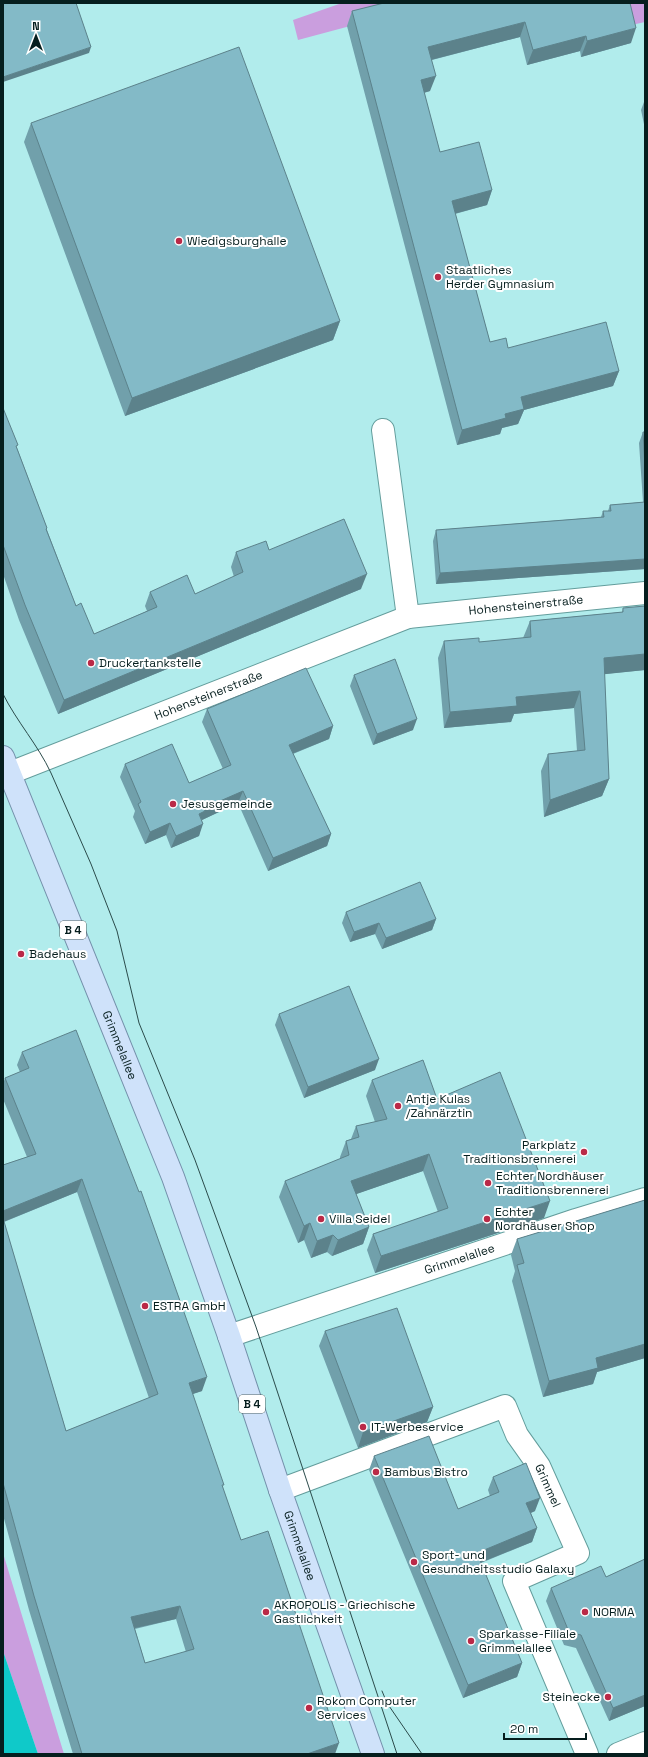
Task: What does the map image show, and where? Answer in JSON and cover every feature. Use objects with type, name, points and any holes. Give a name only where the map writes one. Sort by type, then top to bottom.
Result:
[{"type":"main road","name":"Grimmelallee","points":[[6,765],[173,1177],[229,1336],[280,1490],[373,1754]]},
{"type":"street","points":[[383,430],[408,617]]},
{"type":"street","name":"Hohensteinerstraße","points":[[6,765],[408,617],[645,593]]},
{"type":"street","name":"Grimmelallee","points":[[229,1336],[576,1220],[645,1199]]},
{"type":"street","name":"Grimmel","points":[[280,1490],[505,1406],[517,1435],[538,1466],[578,1553],[514,1581],[587,1754]]},
{"type":"street","points":[[618,1754],[645,1743]]},
{"type":"shaded area","points":[[342,3],[436,3],[298,40],[293,20]]},
{"type":"shaded area","points":[[620,3],[645,3],[645,22],[627,26]]},
{"type":"shaded area","points":[[3,1553],[64,1754],[38,1754],[3,1651]]},
{"type":"water","points":[[3,1651],[38,1754],[3,1754]]},
{"type":"building","points":[[3,3],[76,3],[91,47],[3,77]]},
{"type":"building","name":"Staatliches Herder Gymnasium","points":[[384,3],[630,3],[636,28],[587,41],[586,36],[533,50],[525,22],[428,47],[436,76],[421,80],[440,152],[479,142],[492,190],[452,201],[490,342],[506,338],[508,348],[606,322],[619,371],[521,397],[524,409],[505,414],[506,418],[462,430],[352,11]]},
{"type":"building","name":"Wiedigsburghalle","points":[[239,47],[340,321],[132,398],[31,123]]},
{"type":"building","points":[[3,408],[18,445],[16,446],[47,528],[46,529],[76,606],[81,603],[94,634],[157,607],[150,592],[187,575],[195,594],[243,572],[236,552],[266,541],[269,550],[344,519],[367,574],[64,700],[25,605],[3,545]]},
{"type":"building","points":[[643,432],[645,432],[645,467]]},
{"type":"building","points":[[645,502],[645,559],[440,573],[436,530],[604,517],[603,511],[611,511],[610,505]]},
{"type":"building","points":[[645,606],[645,654],[604,658],[609,779],[550,800],[548,754],[585,750],[580,691],[516,697],[517,706],[450,712],[444,641],[479,638],[479,642],[531,637],[530,621],[623,612],[623,608]]},
{"type":"building","points":[[395,659],[417,719],[377,734],[354,675]]},
{"type":"building","points":[[306,668],[333,726],[289,745],[331,834],[273,858],[243,791],[204,808],[205,811],[199,814],[203,824],[176,836],[170,823],[150,832],[138,804],[141,802],[125,764],[172,744],[189,783],[231,765],[207,709]]},
{"type":"building","points":[[420,882],[436,919],[386,938],[379,923],[354,932],[346,912]]},
{"type":"building","points":[[349,986],[379,1059],[308,1087],[279,1014]]},
{"type":"building","points":[[76,1030],[139,1192],[141,1191],[207,1377],[189,1383],[241,1540],[268,1531],[339,1743],[307,1754],[82,1754],[34,1596],[3,1483],[3,1218],[66,1431],[158,1394],[82,1179],[3,1211],[3,1165],[36,1154],[5,1078],[29,1068],[22,1052]],"holes":[[[180,1606],[194,1649],[145,1663],[131,1617]]]},
{"type":"building","points":[[423,1060],[437,1099],[500,1072],[550,1201],[381,1256],[373,1234],[448,1208],[429,1154],[351,1181],[369,1227],[338,1240],[333,1235],[317,1241],[310,1223],[304,1226],[285,1181],[349,1155],[346,1141],[359,1137],[356,1126],[387,1119],[372,1080]]},
{"type":"building","points":[[645,1200],[645,1344],[596,1358],[598,1368],[549,1381],[517,1265],[524,1263],[517,1239]]},
{"type":"building","points":[[397,1308],[433,1407],[363,1432],[325,1331]]},
{"type":"building","points":[[429,1436],[458,1509],[499,1492],[493,1477],[526,1463],[540,1498],[526,1503],[537,1528],[477,1553],[522,1663],[468,1685],[374,1456]]},
{"type":"building","points":[[645,1559],[645,1695],[613,1708],[581,1635],[569,1632],[551,1588],[601,1566],[606,1577]]},
{"type":"tram line","points":[[3,694],[51,773],[91,864],[117,931],[139,1023],[195,1160],[256,1327],[397,1754]]},
{"type":"tram line","points":[[382,1691],[387,1703],[422,1754]]},
{"type":"place","name":"Wiedigsburghalle","points":[[179,241]]},
{"type":"place","name":"Staatliches Herder Gymnasium","points":[[438,277]]},
{"type":"place","name":"Druckertankstelle","points":[[91,663]]},
{"type":"place","name":"Jesusgemeinde","points":[[173,804]]},
{"type":"place","name":"Badehaus","points":[[21,954]]},
{"type":"place","name":"Antje Kulas /Zahnärztin","points":[[398,1106]]},
{"type":"place","name":"Parkplatz Traditionsbrennerei","points":[[584,1152]]},
{"type":"place","name":"Echter Nordhäuser Traditionsbrennerei","points":[[488,1183]]},
{"type":"place","name":"Villa Seidel","points":[[321,1219]]},
{"type":"place","name":"Echter Nordhäuser Shop","points":[[487,1219]]},
{"type":"place","name":"ESTRA GmbH","points":[[145,1306]]},
{"type":"place","name":"IT-Werbeservice","points":[[363,1427]]},
{"type":"place","name":"Bambus Bistro","points":[[376,1472]]},
{"type":"place","name":"Sport- und Gesundheitsstudio Galaxy","points":[[414,1562]]},
{"type":"place","name":"AKROPOLIS - Griechische Gastlichkeit","points":[[266,1612]]},
{"type":"place","name":"NORMA","points":[[585,1612]]},
{"type":"place","name":"Sparkasse-Filiale Grimmelallee","points":[[471,1641]]},
{"type":"place","name":"Steinecke","points":[[608,1697]]},
{"type":"place","name":"Rokom Computer Services","points":[[309,1708]]}]
